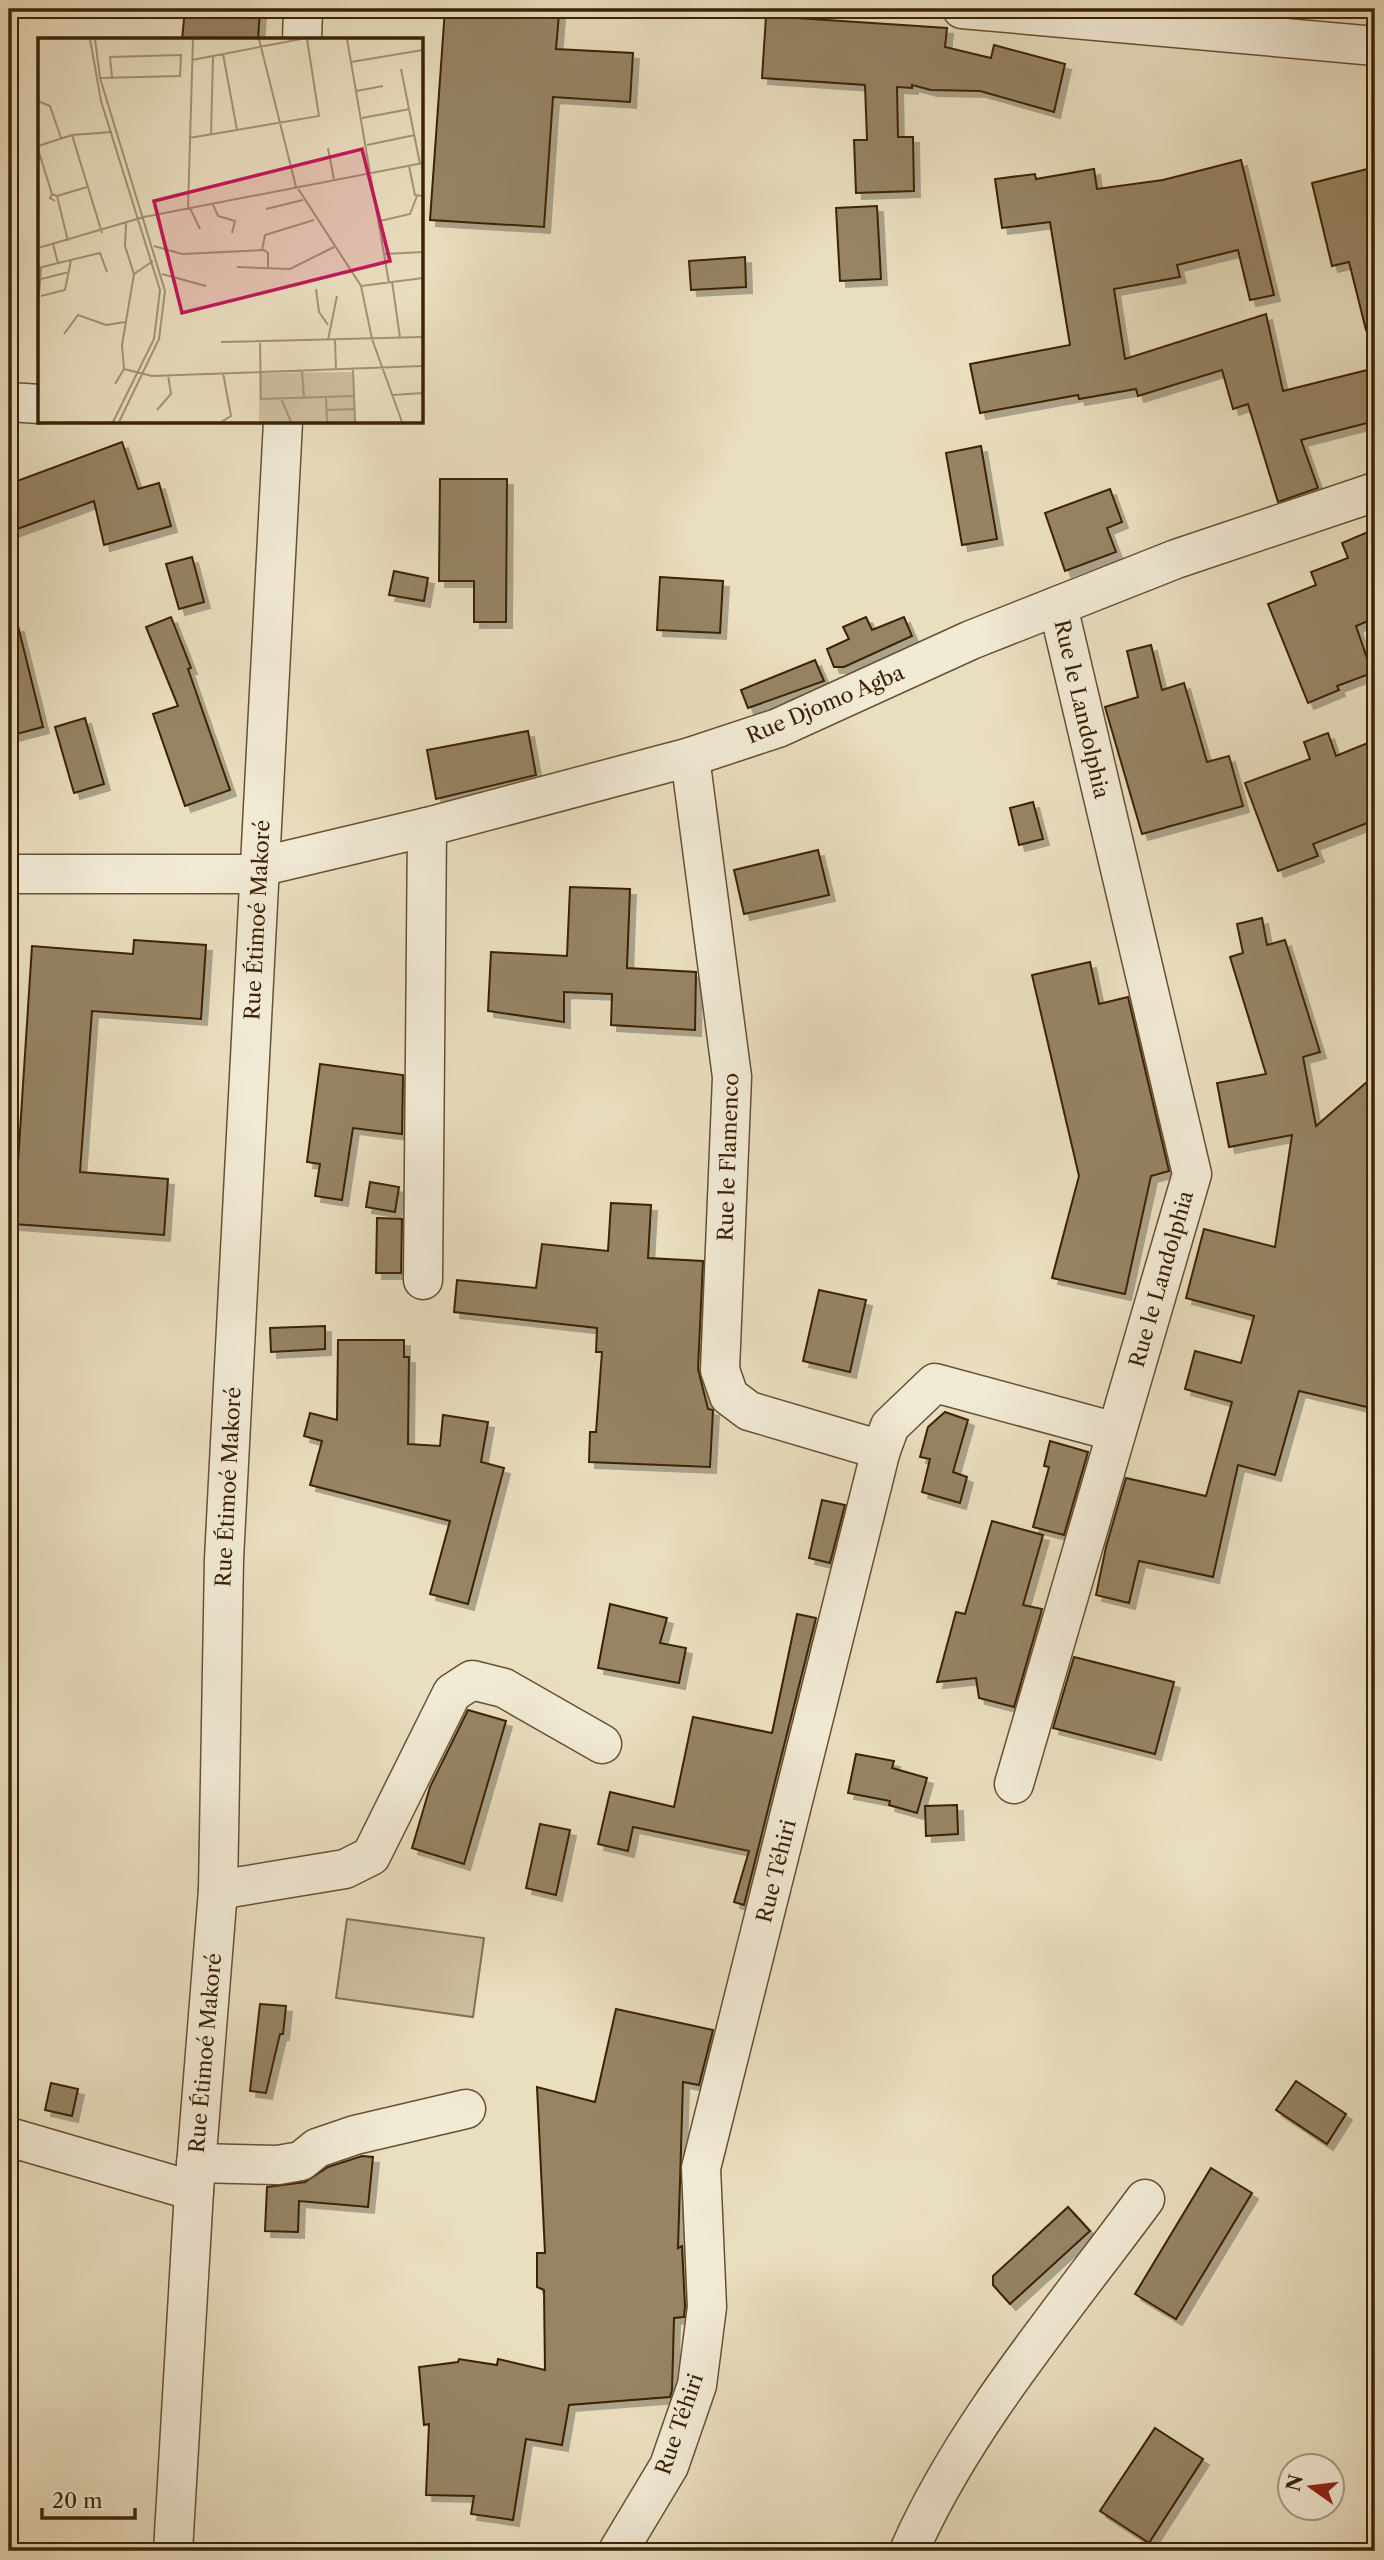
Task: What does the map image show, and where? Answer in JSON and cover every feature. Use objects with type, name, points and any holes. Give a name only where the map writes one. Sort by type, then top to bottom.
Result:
[{"type":"street","points":[[302,38],[303,9]]},
{"type":"street","points":[[961,9],[1288,23],[1375,46]]},
{"type":"street","points":[[9,402],[38,404]]},
{"type":"street","name":"Rue Étimoé Makoré","points":[[173,2551],[195,2177],[218,1890],[224,1559],[284,424]]},
{"type":"street","name":"Rue Djomo Agba","points":[[9,874],[260,871],[690,757],[778,728],[971,640],[1176,559],[1375,492]]},
{"type":"street","name":"Rue le Landolphia","points":[[1014,1784],[1192,1174],[1058,606]]},
{"type":"street","name":"Rue le Flamenco","points":[[690,757],[732,1077],[720,1370],[729,1396],[749,1411],[881,1450]]},
{"type":"street","points":[[423,1280],[427,827]]},
{"type":"street","name":"Rue Téhiri","points":[[618,2551],[669,2466],[697,2385],[707,2307],[701,2168],[881,1450],[890,1426],[935,1383],[1116,1432]]},
{"type":"street","points":[[218,1890],[345,1869],[371,1856],[452,1693],[472,1680],[504,1688],[602,1744]]},
{"type":"street","points":[[9,2137],[195,2177],[301,2161],[317,2148],[355,2135],[466,2109]]},
{"type":"street","points":[[909,2551],[922,2521],[991,2408],[1145,2199]]},
{"type":"shaded area","points":[[347,1919],[484,1938],[473,2017],[336,1998]]},
{"type":"building","points":[[185,9],[260,9],[258,38],[182,38]]},
{"type":"building","points":[[445,9],[559,14],[556,49],[633,53],[630,102],[553,97],[544,227],[430,220]]},
{"type":"building","points":[[766,16],[947,28],[945,47],[991,58],[994,45],[1065,64],[1054,112],[980,91],[931,90],[912,85],[912,88],[897,87],[898,137],[913,137],[914,191],[856,193],[854,140],[867,140],[865,85],[762,78]]},
{"type":"building","points":[[1241,160],[1274,295],[1250,300],[1238,250],[1177,265],[1180,277],[1114,289],[1125,359],[1266,314],[1283,391],[1375,368],[1375,421],[1301,440],[1318,488],[1278,502],[1248,404],[1233,409],[1222,370],[1138,396],[1136,389],[1079,399],[1078,395],[980,413],[970,364],[1070,345],[1050,222],[1002,228],[995,179],[1035,174],[1036,179],[1094,169],[1097,189],[1163,180]]},
{"type":"building","points":[[1375,167],[1375,328],[1366,330],[1349,262],[1332,266],[1312,183]]},
{"type":"building","points":[[877,206],[881,279],[840,281],[836,208]]},
{"type":"building","points":[[745,257],[746,287],[691,290],[689,261]]},
{"type":"building","points":[[122,442],[138,489],[159,483],[171,526],[104,545],[94,501],[9,532],[9,479],[20,480]]},
{"type":"building","points":[[981,446],[997,539],[962,545],[946,453]]},
{"type":"building","points":[[440,479],[507,479],[506,622],[474,622],[474,581],[439,581]]},
{"type":"building","points":[[1110,489],[1122,522],[1107,528],[1116,552],[1065,571],[1045,513]]},
{"type":"building","points":[[1375,529],[1375,618],[1356,626],[1372,673],[1337,686],[1339,690],[1308,703],[1268,604],[1316,585],[1311,572],[1348,558],[1342,543]]},
{"type":"building","points":[[192,557],[204,602],[179,609],[166,564]]},
{"type":"building","points":[[394,571],[428,578],[424,601],[389,595]]},
{"type":"building","points":[[660,577],[723,581],[720,633],[657,630]]},
{"type":"building","points":[[171,617],[191,668],[188,669],[230,790],[185,806],[153,714],[178,706],[146,627]]},
{"type":"building","points":[[866,617],[872,630],[904,617],[912,636],[844,667],[834,667],[827,649],[849,639],[843,627]]},
{"type":"building","points":[[18,626],[43,727],[9,736],[9,627]]},
{"type":"building","points":[[1151,645],[1162,690],[1184,683],[1207,762],[1229,756],[1243,806],[1142,834],[1105,707],[1138,697],[1127,651]]},
{"type":"building","points":[[815,660],[824,681],[748,708],[741,690]]},
{"type":"building","points":[[85,718],[104,784],[74,793],[55,727]]},
{"type":"building","points":[[528,731],[536,775],[436,799],[427,750]]},
{"type":"building","points":[[1328,733],[1336,756],[1375,740],[1375,820],[1313,844],[1318,856],[1278,871],[1245,783],[1310,759],[1304,742]]},
{"type":"building","points":[[1033,802],[1043,839],[1019,845],[1010,808]]},
{"type":"building","points":[[818,850],[829,895],[744,914],[734,870]]},
{"type":"building","points":[[570,887],[630,889],[627,968],[696,972],[695,1030],[611,1025],[612,994],[564,992],[564,1022],[488,1011],[491,952],[567,956]]},
{"type":"building","points":[[1262,918],[1267,945],[1285,940],[1320,1052],[1303,1057],[1316,1126],[1375,1075],[1375,1409],[1299,1391],[1275,1475],[1238,1465],[1213,1577],[1139,1561],[1129,1603],[1096,1595],[1106,1547],[1126,1478],[1206,1496],[1232,1402],[1185,1389],[1195,1351],[1241,1363],[1254,1316],[1186,1298],[1204,1229],[1275,1247],[1292,1135],[1229,1147],[1217,1083],[1266,1074],[1230,957],[1243,953],[1237,924]]},
{"type":"building","points":[[134,940],[206,945],[201,1019],[92,1011],[80,1172],[168,1179],[164,1235],[14,1224],[32,946],[133,954]]},
{"type":"building","points":[[1090,962],[1099,1004],[1128,997],[1169,1171],[1151,1176],[1125,1294],[1052,1278],[1079,1176],[1032,975]]},
{"type":"building","points":[[320,1064],[403,1075],[402,1134],[353,1128],[342,1200],[315,1196],[320,1164],[307,1162]]},
{"type":"building","points":[[370,1182],[399,1187],[395,1212],[366,1207]]},
{"type":"building","points":[[611,1203],[651,1205],[648,1258],[703,1261],[698,1369],[708,1409],[713,1410],[710,1467],[589,1462],[590,1432],[596,1432],[602,1352],[596,1352],[597,1328],[454,1312],[457,1280],[536,1288],[542,1244],[608,1251]]},
{"type":"building","points":[[377,1218],[402,1219],[401,1273],[376,1273]]},
{"type":"building","points":[[819,1290],[866,1300],[850,1372],[803,1361]]},
{"type":"building","points":[[325,1326],[325,1349],[271,1352],[270,1328]]},
{"type":"building","points":[[338,1340],[404,1340],[404,1357],[409,1357],[408,1444],[440,1446],[443,1415],[488,1422],[481,1462],[504,1468],[468,1604],[430,1594],[450,1521],[310,1485],[322,1441],[304,1436],[310,1413],[337,1420]]},
{"type":"building","points":[[945,1412],[968,1420],[953,1472],[967,1477],[960,1503],[922,1492],[930,1459],[920,1457],[928,1427]]},
{"type":"building","points":[[1050,1441],[1088,1452],[1064,1535],[1033,1527],[1049,1467],[1044,1466]]},
{"type":"building","points":[[822,1500],[845,1505],[830,1563],[809,1558]]},
{"type":"building","points":[[992,1521],[1043,1535],[1023,1605],[1042,1609],[1014,1707],[979,1698],[976,1678],[937,1682],[956,1612],[965,1614]]},
{"type":"building","points":[[610,1604],[667,1618],[660,1643],[686,1648],[679,1683],[598,1668]]},
{"type":"building","points":[[797,1614],[816,1618],[744,1905],[734,1902],[749,1851],[633,1827],[628,1851],[598,1844],[610,1792],[674,1807],[693,1717],[772,1733]]},
{"type":"building","points":[[1074,1657],[1174,1682],[1155,1754],[1053,1728]]},
{"type":"building","points":[[468,1710],[506,1721],[464,1864],[412,1848],[430,1787]]},
{"type":"building","points":[[856,1754],[894,1761],[892,1768],[927,1778],[917,1813],[889,1805],[890,1801],[848,1793]]},
{"type":"building","points":[[957,1805],[958,1834],[926,1836],[925,1806]]},
{"type":"building","points":[[540,1824],[570,1830],[556,1895],[526,1888]]},
{"type":"building","points":[[260,2004],[286,2006],[283,2034],[280,2034],[266,2093],[250,2091]]},
{"type":"building","points":[[616,2009],[713,2030],[699,2085],[683,2082],[678,2248],[682,2246],[685,2306],[684,2317],[674,2318],[670,2397],[569,2405],[562,2445],[526,2439],[513,2520],[471,2514],[474,2496],[426,2495],[429,2424],[424,2425],[419,2367],[458,2362],[459,2359],[497,2365],[498,2359],[545,2370],[544,2290],[537,2287],[537,2253],[545,2253],[537,2087],[595,2102]]},
{"type":"building","points":[[1296,2081],[1346,2114],[1327,2144],[1276,2110]]},
{"type":"building","points":[[51,2083],[78,2089],[72,2116],[45,2110]]},
{"type":"building","points":[[362,2156],[373,2157],[368,2207],[299,2201],[298,2232],[265,2231],[267,2187],[305,2182],[328,2167]]},
{"type":"building","points":[[1211,2168],[1252,2193],[1176,2319],[1135,2294]]},
{"type":"building","points":[[1068,2207],[1090,2231],[1010,2304],[993,2285],[993,2276]]},
{"type":"building","points":[[1155,2428],[1203,2459],[1149,2543],[1100,2511]]}]
